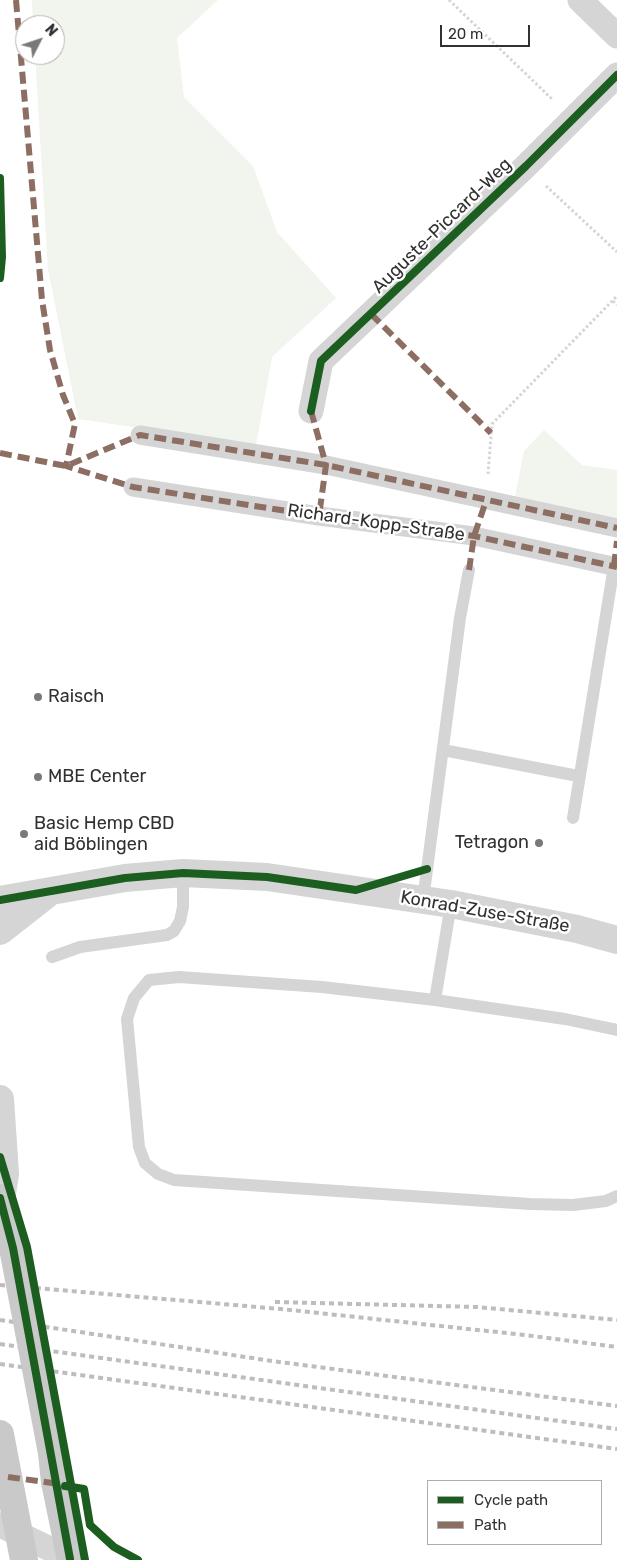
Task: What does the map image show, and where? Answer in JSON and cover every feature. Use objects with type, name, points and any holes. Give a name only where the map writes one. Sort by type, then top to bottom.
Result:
[{"type":"main road","points":[[0,1199],[13,1248],[71,1560]]},
{"type":"main road","points":[[1,1439],[9,1529],[24,1560]]},
{"type":"street","points":[[580,0],[616,34]]},
{"type":"street","name":"Auguste-Piccard-Weg","points":[[311,411],[321,361],[526,166],[617,75]]},
{"type":"street","points":[[140,435],[326,465],[617,528]]},
{"type":"street","name":"Richard-Kopp-Straße","points":[[133,487],[320,516],[474,536],[615,566]]},
{"type":"street","name":"Konrad-Zuse-Straße","points":[[0,900],[125,878],[183,873],[267,877],[451,904],[577,928],[617,940]]},
{"type":"street","name":"Konrad-Zuse-Straße","points":[[0,931],[53,890]]},
{"type":"street","points":[[0,1099],[4,1133],[5,1174],[0,1199]]},
{"type":"street","points":[[9,1529],[71,1560]]},
{"type":"street","points":[[9,1529],[29,1560]]},
{"type":"lane","points":[[573,818],[578,776],[615,566]]},
{"type":"lane","points":[[423,900],[468,570]]},
{"type":"lane","points":[[443,750],[578,776]]},
{"type":"lane","points":[[52,957],[80,947],[119,940],[167,935],[174,931],[183,907],[183,873]]},
{"type":"lane","points":[[435,1000],[451,904]]},
{"type":"lane","points":[[617,1030],[565,1019],[435,1000],[322,987],[179,977],[149,980],[134,998],[127,1020],[139,1147],[145,1163],[158,1174],[174,1180],[530,1204],[573,1205],[606,1201],[617,1196]]},
{"type":"path","points":[[449,0],[573,120]]},
{"type":"path","points":[[526,166],[617,252]]},
{"type":"path","points":[[486,501],[492,424],[617,296]]},
{"type":"path","points":[[613,301],[617,305]]},
{"type":"shaded area","points":[[32,0],[218,0],[177,38],[184,97],[253,166],[277,232],[336,298],[272,357],[256,445],[78,419],[48,269],[36,65],[65,65],[65,15],[33,15]]},
{"type":"shaded area","points":[[544,430],[582,465],[617,470],[617,523],[514,502],[524,451]]},
{"type":"railway","points":[[0,1285],[281,1309],[525,1335],[617,1347]]},
{"type":"railway","points":[[275,1302],[477,1307],[617,1320]]},
{"type":"railway","points":[[0,1320],[272,1361],[617,1406]]},
{"type":"railway","points":[[0,1344],[617,1429]]},
{"type":"railway","points":[[0,1364],[617,1449]]},
{"type":"marked path","points":[[16,0],[42,300],[50,350],[63,395],[75,424],[66,466],[133,487],[319,516],[474,536],[617,567]]},
{"type":"marked path","points":[[371,314],[491,433]]},
{"type":"marked path","points":[[311,411],[326,465],[319,516]]},
{"type":"marked path","points":[[0,453],[66,466],[140,435],[326,465],[617,528]]},
{"type":"marked path","points":[[469,570],[474,536],[486,501]]},
{"type":"marked path","points":[[614,566],[617,541]]},
{"type":"marked path","points":[[8,1477],[60,1484]]},
{"type":"cycle path","points":[[311,411],[321,361],[526,166],[617,75]]},
{"type":"cycle path","points":[[0,178],[2,257],[0,278]]},
{"type":"cycle path","points":[[0,900],[125,878],[183,873],[267,877],[356,890],[427,869]]},
{"type":"cycle path","points":[[0,1157],[27,1247],[85,1560]]},
{"type":"cycle path","points":[[0,1198],[13,1248],[70,1559]]},
{"type":"cycle path","points":[[65,1486],[84,1489],[90,1525],[114,1547],[138,1560]]},
{"type":"place","name":"Raisch","points":[[38,697]]},
{"type":"place","name":"MBE Center","points":[[38,777]]},
{"type":"place","name":"Basic Hemp CBD aid Böblingen","points":[[24,834]]},
{"type":"place","name":"Tetragon","points":[[539,843]]}]
